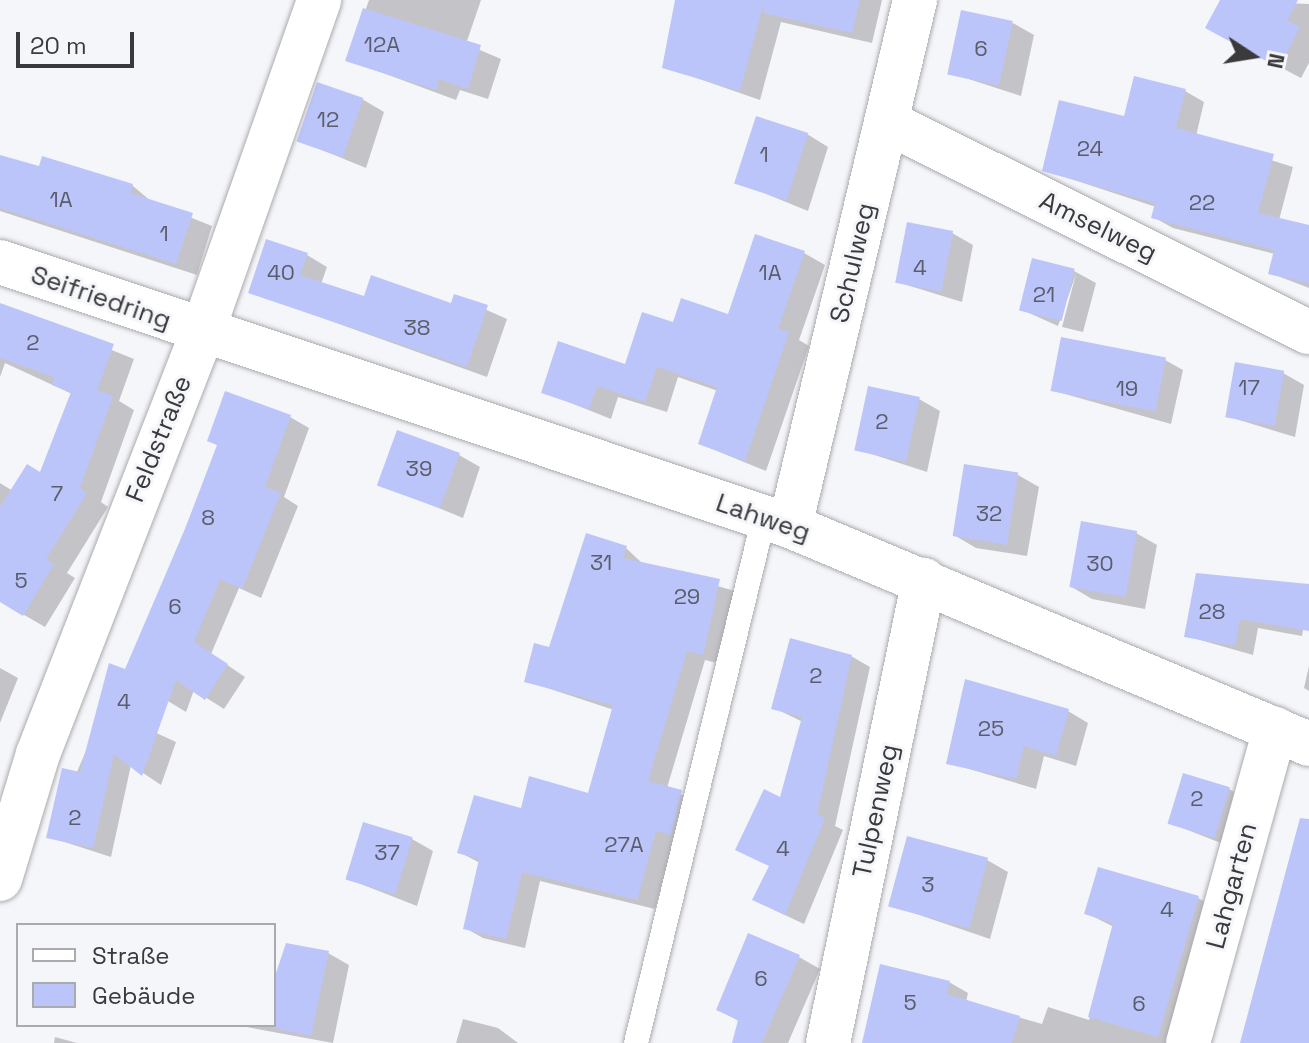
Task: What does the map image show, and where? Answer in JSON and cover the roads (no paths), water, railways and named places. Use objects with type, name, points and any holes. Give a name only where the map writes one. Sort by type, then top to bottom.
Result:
[{"type":"street","name":"Feldstraße","points":[[0,879],[38,754],[202,333],[319,0]]},
{"type":"street","name":"Schulweg","points":[[777,522],[887,122],[915,0]]},
{"type":"street","name":"Amselweg","points":[[887,122],[1309,332]]},
{"type":"street","name":"Seifriedring","points":[[0,262],[202,333]]},
{"type":"street","name":"Lahweg","points":[[202,333],[777,522],[924,580],[1292,736]]},
{"type":"street","name":"Tulpenweg","points":[[828,1043],[924,580]]},
{"type":"street","name":"Lahgarten","points":[[1188,1043],[1292,736]]},
{"type":"lane","points":[[636,1043],[777,522]]}]
